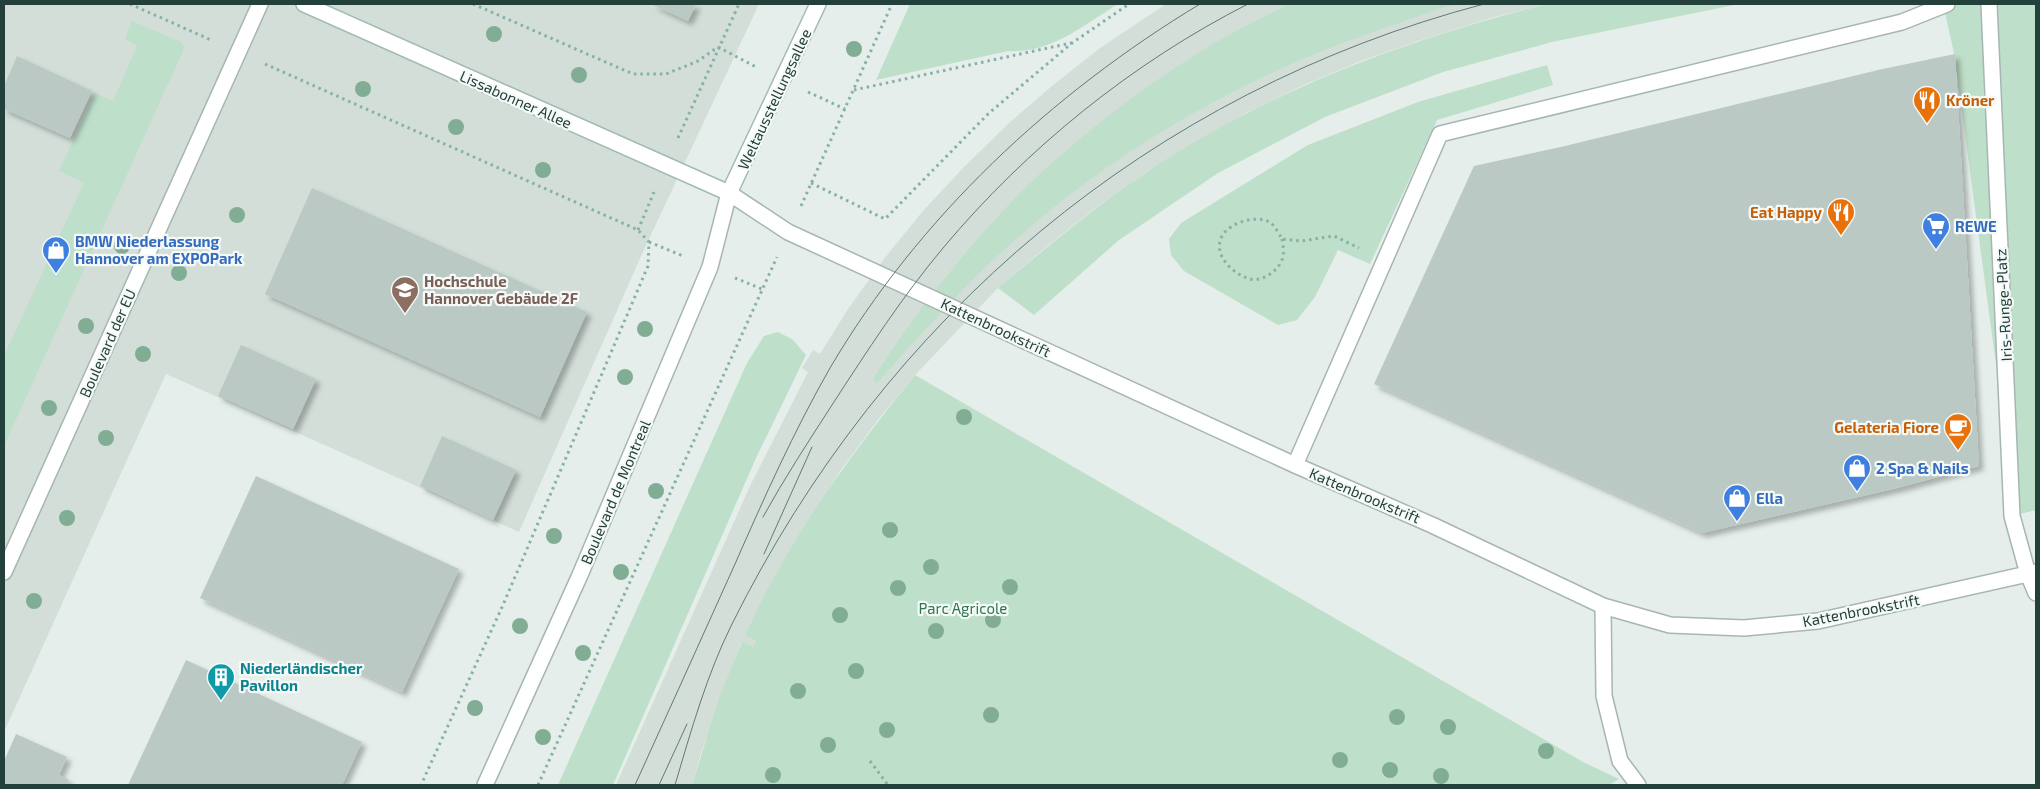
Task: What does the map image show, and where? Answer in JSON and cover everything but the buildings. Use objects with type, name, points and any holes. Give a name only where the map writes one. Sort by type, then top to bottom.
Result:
[{"type":"street","name":"Boulevard der EU","points":[[4,572],[260,4]]},
{"type":"street","name":"Weltausstellungsallee","points":[[729,194],[818,4]]},
{"type":"street","points":[[1295,465],[1440,134],[1902,22],[1947,4]]},
{"type":"street","name":"Iris-Runge-Platz","points":[[1989,4],[2012,516],[2032,573],[2036,593]]},
{"type":"street","name":"Lissabonner Allee","points":[[308,5],[729,194]]},
{"type":"street","name":"Kattenbrookstrift","points":[[729,194],[788,232],[1295,465],[1432,524],[1603,606],[1670,625],[1744,628],[1818,621],[2032,573]]},
{"type":"street","name":"Boulevard de Montreal","points":[[485,785],[580,575],[710,267],[729,194]]},
{"type":"street","points":[[1603,606],[1604,696],[1620,761],[1638,785]]},
{"type":"path","points":[[130,4],[638,230],[649,242],[648,266],[644,276],[507,596],[421,785]]},
{"type":"path","points":[[473,4],[633,74],[666,74],[698,61],[718,47],[739,4]]},
{"type":"path","points":[[538,785],[892,4]]},
{"type":"path","points":[[811,184],[885,219],[989,113],[1072,43],[1129,4]]},
{"type":"path","points":[[854,90],[1072,43]]},
{"type":"path","points":[[1282,238],[1282,261],[1272,273],[1263,279],[1251,280],[1236,273],[1224,262],[1219,249],[1222,236],[1231,227],[1246,221],[1260,219],[1271,223],[1282,238],[1301,241],[1334,236],[1384,260]]},
{"type":"path","points":[[870,761],[888,785]]},
{"type":"shaded area","points":[[4,4],[759,4],[642,254],[519,532],[166,374],[4,732]]},
{"type":"shaded area","points":[[1166,4],[1547,4],[1491,18],[1361,61],[1304,85],[1248,112],[1145,173],[1094,209],[1046,247],[998,288],[915,375],[877,421],[840,471],[776,574],[745,635],[756,641],[753,647],[741,643],[700,756],[692,785],[616,785],[751,484],[808,372],[802,368],[813,350],[820,354],[848,309],[884,259],[922,212],[964,167],[1008,124],[1052,86],[1100,48]]},
{"type":"green space","points":[[910,4],[1118,4],[1079,29],[1038,48],[1008,51],[876,80]]},
{"type":"green space","points":[[1290,4],[1458,4],[1426,13],[1294,63],[1245,86],[1152,138],[1107,167],[1064,199],[1003,250],[877,383],[873,379],[917,315],[949,273],[1000,214],[1044,170],[1094,127],[1147,87],[1222,39]]},
{"type":"green space","points":[[1547,4],[1739,4],[1552,42],[1443,72],[1325,117],[1218,173],[1119,240],[1034,315],[998,288],[1125,187],[1191,144],[1239,117],[1338,71],[1389,52],[1441,34]]},
{"type":"green space","points":[[1943,4],[2036,4],[2036,510],[2012,516],[2009,461],[1954,53]]},
{"type":"green space","points":[[132,21],[181,42],[184,47],[4,446],[4,356],[84,183],[59,171],[95,93],[113,101],[137,46],[125,39]]},
{"type":"green space","points":[[1547,65],[1553,85],[1437,120],[1370,264],[1338,250],[1315,297],[1297,320],[1278,325],[1184,271],[1171,255],[1169,239],[1181,223],[1308,145],[1418,102]]},
{"type":"green space","points":[[778,332],[792,339],[806,355],[756,458],[613,785],[558,785],[747,363],[764,336]]},
{"type":"green space","name":"Parc Agricole","points":[[915,375],[1583,762],[1619,779],[1609,785],[692,785],[719,698],[742,642],[753,647],[756,641],[745,635],[772,582],[824,496],[877,423]]},
{"type":"tram line","points":[[635,785],[792,440],[830,368],[865,313],[904,260],[947,210],[992,163],[1041,119],[1092,78],[1145,39],[1200,4]]},
{"type":"tram line","points":[[763,517],[805,447],[885,325],[913,286],[975,211],[1046,142],[1123,81],[1205,27],[1248,4]]},
{"type":"tram line","points":[[675,785],[700,703],[723,643],[795,513],[867,410],[949,316],[1040,232],[1140,158],[1247,95],[1362,43],[1484,4]]},
{"type":"tram line","points":[[764,554],[812,447]]},
{"type":"tram line","points":[[659,785],[687,724]]},
{"type":"place","name":"Kröner","points":[[1927,124]]},
{"type":"place","name":"Eat Happy","points":[[1841,236]]},
{"type":"place","name":"REWE","points":[[1936,250]]},
{"type":"place","name":"BMW Niederlassung Hannover am EXPOPark","points":[[56,274]]},
{"type":"place","name":"Hochschule Hannover Gebäude 2F","points":[[405,314]]},
{"type":"place","name":"Gelateria Fiore","points":[[1958,451]]},
{"type":"place","name":"2 Spa & Nails","points":[[1857,492]]},
{"type":"place","name":"Ella","points":[[1737,522]]},
{"type":"place","name":"Niederländischer Pavillon","points":[[221,701]]}]
